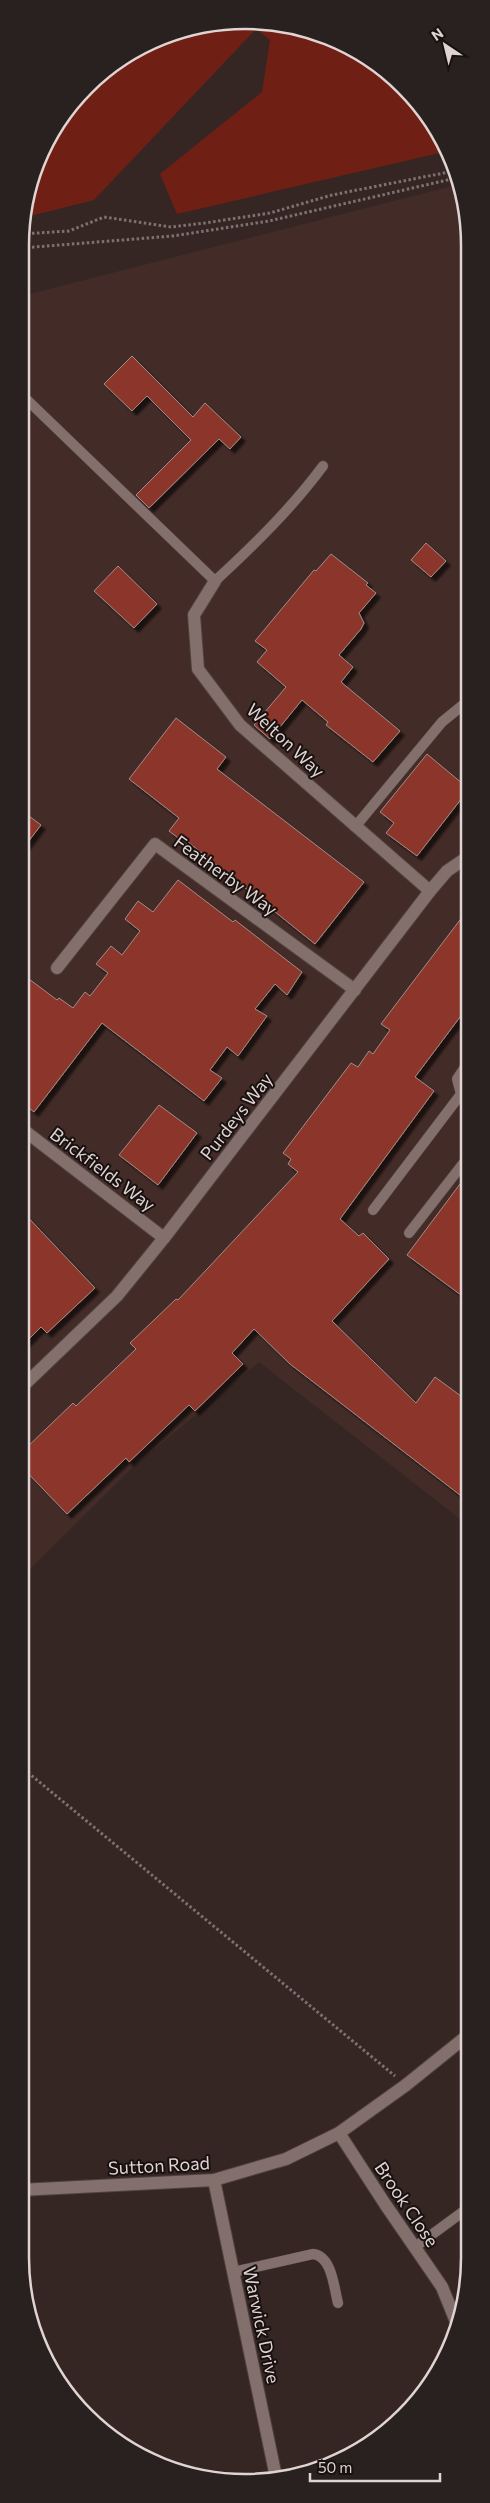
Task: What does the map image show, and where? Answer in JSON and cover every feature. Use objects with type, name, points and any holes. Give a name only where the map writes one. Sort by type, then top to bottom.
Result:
[{"type":"street","name":"Welton Way","points":[[214,581],[194,615],[198,669],[240,725],[430,891]]},
{"type":"street","name":"Featherby Way","points":[[57,968],[155,844],[355,990]]},
{"type":"street","name":"Purdeys Way","points":[[29,1380],[117,1296],[164,1238],[430,891],[447,871],[461,861]]},
{"type":"street","name":"Brickfields Way","points":[[29,1134],[164,1238]]},
{"type":"street","name":"Sutton Road","points":[[29,2190],[214,2180],[286,2159],[339,2132],[406,2085],[461,2041]]},
{"type":"street","name":"Brook Close","points":[[339,2132],[442,2286],[454,2315]]},
{"type":"street","name":"Warwick Drive","points":[[214,2180],[275,2472]]},
{"type":"lane","points":[[29,402],[214,581],[249,550],[298,500],[323,466]]},
{"type":"lane","points":[[355,827],[442,722],[461,707]]},
{"type":"lane","points":[[461,1073],[457,1079],[461,1088]]},
{"type":"lane","points":[[374,1210],[461,1102]]},
{"type":"lane","points":[[410,1233],[461,1166]]},
{"type":"lane","points":[[415,2247],[461,2213]]},
{"type":"lane","points":[[233,2272],[313,2254],[320,2255],[326,2261],[338,2303]]},
{"type":"path","points":[[29,233],[69,230],[104,217],[171,227],[205,223],[270,213],[332,195],[449,173]]},
{"type":"path","points":[[29,247],[183,235],[269,221],[451,179]]},
{"type":"path","points":[[29,1773],[406,2085]]},
{"type":"shaded area","points":[[231,29],[256,29],[94,200],[31,216],[36,189],[45,162],[65,125],[82,102],[113,73],[162,45],[203,33]]},
{"type":"shaded area","points":[[256,29],[287,33],[315,40],[341,51],[365,65],[388,82],[408,102],[425,125],[441,153],[177,214],[160,174],[262,92],[270,40]]},
{"type":"shaded area","points":[[453,186],[461,231],[461,1520],[259,1362],[133,1467],[29,1570],[29,294]]},
{"type":"building","points":[[132,356],[193,417],[205,403],[241,437],[230,449],[219,439],[149,508],[136,495],[191,440],[147,396],[132,411],[104,384]]},
{"type":"building","points":[[426,543],[446,561],[431,577],[411,560]]},
{"type":"building","points":[[331,554],[368,583],[366,585],[376,593],[359,613],[364,623],[361,629],[339,655],[353,667],[341,682],[400,731],[373,762],[326,725],[328,722],[302,700],[270,739],[254,725],[286,687],[257,662],[267,650],[255,641],[314,570],[316,571]]},
{"type":"building","points":[[118,566],[157,604],[134,628],[94,591]]},
{"type":"building","points":[[176,718],[226,757],[217,769],[364,882],[315,944],[188,842],[186,844],[169,831],[179,818],[129,779]]},
{"type":"building","points":[[427,754],[461,782],[461,799],[417,856],[386,833],[394,823],[380,812]]},
{"type":"building","points":[[29,816],[41,825],[29,841]]},
{"type":"building","points":[[178,880],[233,922],[235,920],[302,972],[287,995],[275,984],[255,1009],[267,1016],[238,1056],[227,1047],[210,1070],[222,1078],[204,1101],[102,1023],[34,1112],[29,1108],[29,979],[57,1000],[59,998],[73,1008],[85,992],[90,996],[108,973],[96,964],[111,946],[122,955],[140,931],[125,919],[138,901],[153,912]]},
{"type":"building","points":[[461,919],[461,1016],[415,1077],[434,1091],[340,1219],[359,1236],[363,1233],[389,1259],[332,1321],[416,1403],[435,1377],[461,1396],[461,1496],[290,1364],[254,1329],[232,1353],[243,1364],[195,1411],[189,1405],[129,1462],[126,1458],[67,1514],[29,1474],[29,1445],[73,1403],[76,1406],[136,1349],[130,1343],[176,1299],[178,1300],[298,1172],[288,1164],[291,1159],[283,1153],[351,1063],[358,1067],[369,1051],[373,1054],[390,1030],[381,1024]]},
{"type":"building","points":[[159,1105],[197,1133],[158,1185],[119,1155]]},
{"type":"building","points":[[461,1183],[461,1295],[407,1255]]},
{"type":"building","points":[[29,1218],[95,1288],[47,1333],[41,1327],[29,1339]]}]
